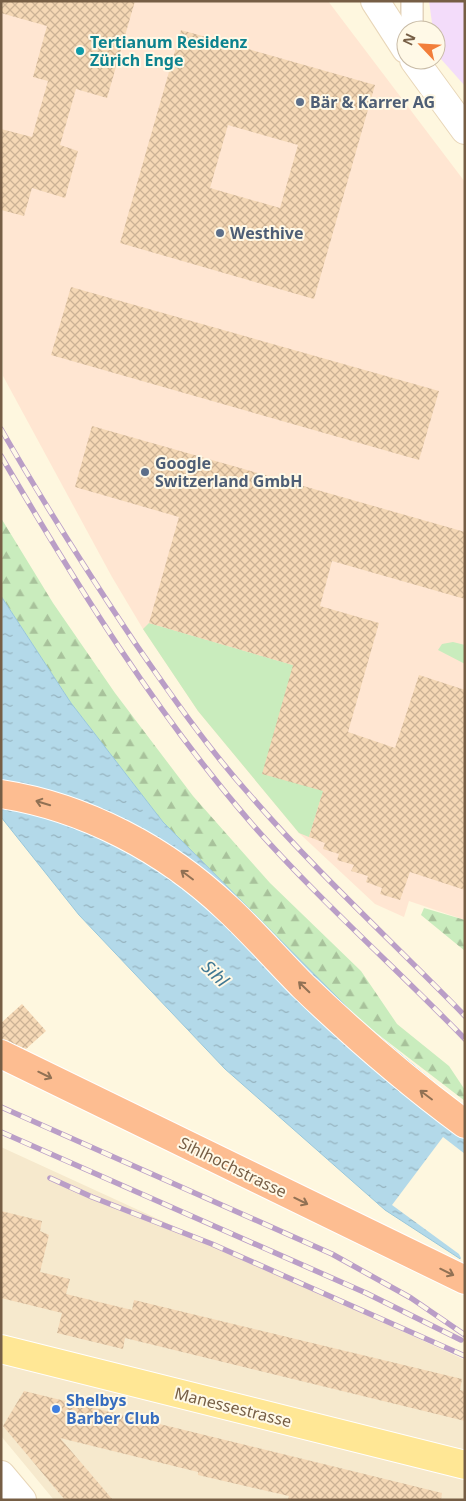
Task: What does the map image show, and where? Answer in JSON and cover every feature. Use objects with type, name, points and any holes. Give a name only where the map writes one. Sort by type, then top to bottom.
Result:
[{"type":"highway","points":[[1,794],[38,801],[90,819],[142,844],[175,865],[227,908],[304,986],[363,1042],[414,1087],[465,1124]]},
{"type":"highway","name":"Sihlhochstrasse","points":[[1,1054],[465,1280]]},
{"type":"main road","name":"Manessestrasse","points":[[7,1355],[465,1465]]},
{"type":"street","points":[[375,1],[396,34]]},
{"type":"street","points":[[412,1],[412,20]]},
{"type":"street","points":[[421,70],[465,130]]},
{"type":"street","points":[[1,1475],[22,1500]]},
{"type":"shaded area","points":[[1,1],[328,1],[465,182],[465,920],[409,901],[404,917],[375,904],[299,833],[198,711],[143,629],[112,577],[3,376]]},
{"type":"shaded area","points":[[429,1],[465,1],[465,86],[446,65],[446,20],[432,20]]},
{"type":"shaded area","points":[[1,1147],[465,1360],[465,1500],[54,1500],[1,1436]]},
{"type":"green space","points":[[1,518],[53,603],[115,693],[193,796],[270,883],[361,971],[397,1024],[449,1066],[465,1090],[465,1101],[362,1022],[163,822],[71,703],[1,596]]},
{"type":"green space","points":[[149,623],[293,665],[330,793],[321,798],[309,837],[299,833],[198,711],[143,629]]},
{"type":"green space","points":[[453,642],[465,645],[465,664],[438,650],[442,644]]},
{"type":"green space","points":[[424,908],[465,920],[465,951],[421,915]]},
{"type":"water","name":"Sihl","points":[[1,596],[71,703],[163,822],[362,1022],[465,1108],[465,1262],[385,1210],[225,1069],[79,915],[1,817]]},
{"type":"pier","points":[[443,1137],[465,1154],[465,1264],[459,1261],[461,1258],[459,1254],[392,1205]]},
{"type":"building","points":[[1,1],[135,1],[107,98],[76,89],[60,145],[78,151],[65,198],[32,188],[24,216],[1,210],[1,129],[32,137],[48,81],[33,77],[47,26],[1,13]]},
{"type":"building","points":[[181,30],[375,85],[314,299],[120,243]],"holes":[[[228,125],[298,145],[280,208],[210,188]]]},
{"type":"building","points":[[71,287],[439,391],[419,460],[51,355]]},
{"type":"building","points":[[92,426],[465,532],[465,599],[332,561],[320,606],[379,623],[348,732],[395,748],[419,675],[465,690],[465,890],[410,872],[400,900],[380,894],[382,888],[366,882],[368,876],[351,871],[354,865],[337,860],[339,854],[323,849],[325,843],[309,837],[323,791],[262,774],[293,665],[149,623],[179,517],[75,487]]},
{"type":"building","points":[[22,1004],[46,1031],[26,1049],[1,1039],[1,1023]]},
{"type":"building","points":[[1,1211],[42,1221],[40,1231],[49,1235],[40,1272],[70,1279],[66,1294],[132,1310],[134,1300],[462,1379],[460,1390],[465,1391],[465,1421],[125,1338],[123,1349],[57,1333],[62,1313],[1,1298]]},
{"type":"building","points":[[24,1391],[442,1493],[441,1500],[288,1500],[289,1496],[198,1475],[198,1472],[60,1438],[113,1500],[65,1500],[3,1426]]},
{"type":"railway","points":[[1,429],[49,510],[117,617],[219,758],[301,851],[465,1016]]},
{"type":"railway","points":[[1,456],[58,552],[118,646],[182,737],[216,781],[252,824],[304,880],[465,1039]]},
{"type":"railway","points":[[1,1107],[332,1254],[411,1298],[465,1335]]},
{"type":"railway","points":[[1,1132],[366,1293],[461,1340]]},
{"type":"railway","points":[[50,1178],[92,1197],[212,1244],[465,1356]]},
{"type":"place","name":"Tertianum Residenz Zürich Enge","points":[[80,51]]},
{"type":"place","name":"Bär & Karrer AG","points":[[300,102]]},
{"type":"place","name":"Westhive","points":[[220,233]]},
{"type":"place","name":"Google Switzerland GmbH","points":[[145,472]]},
{"type":"place","name":"Shelbys Barber Club","points":[[56,1409]]}]
